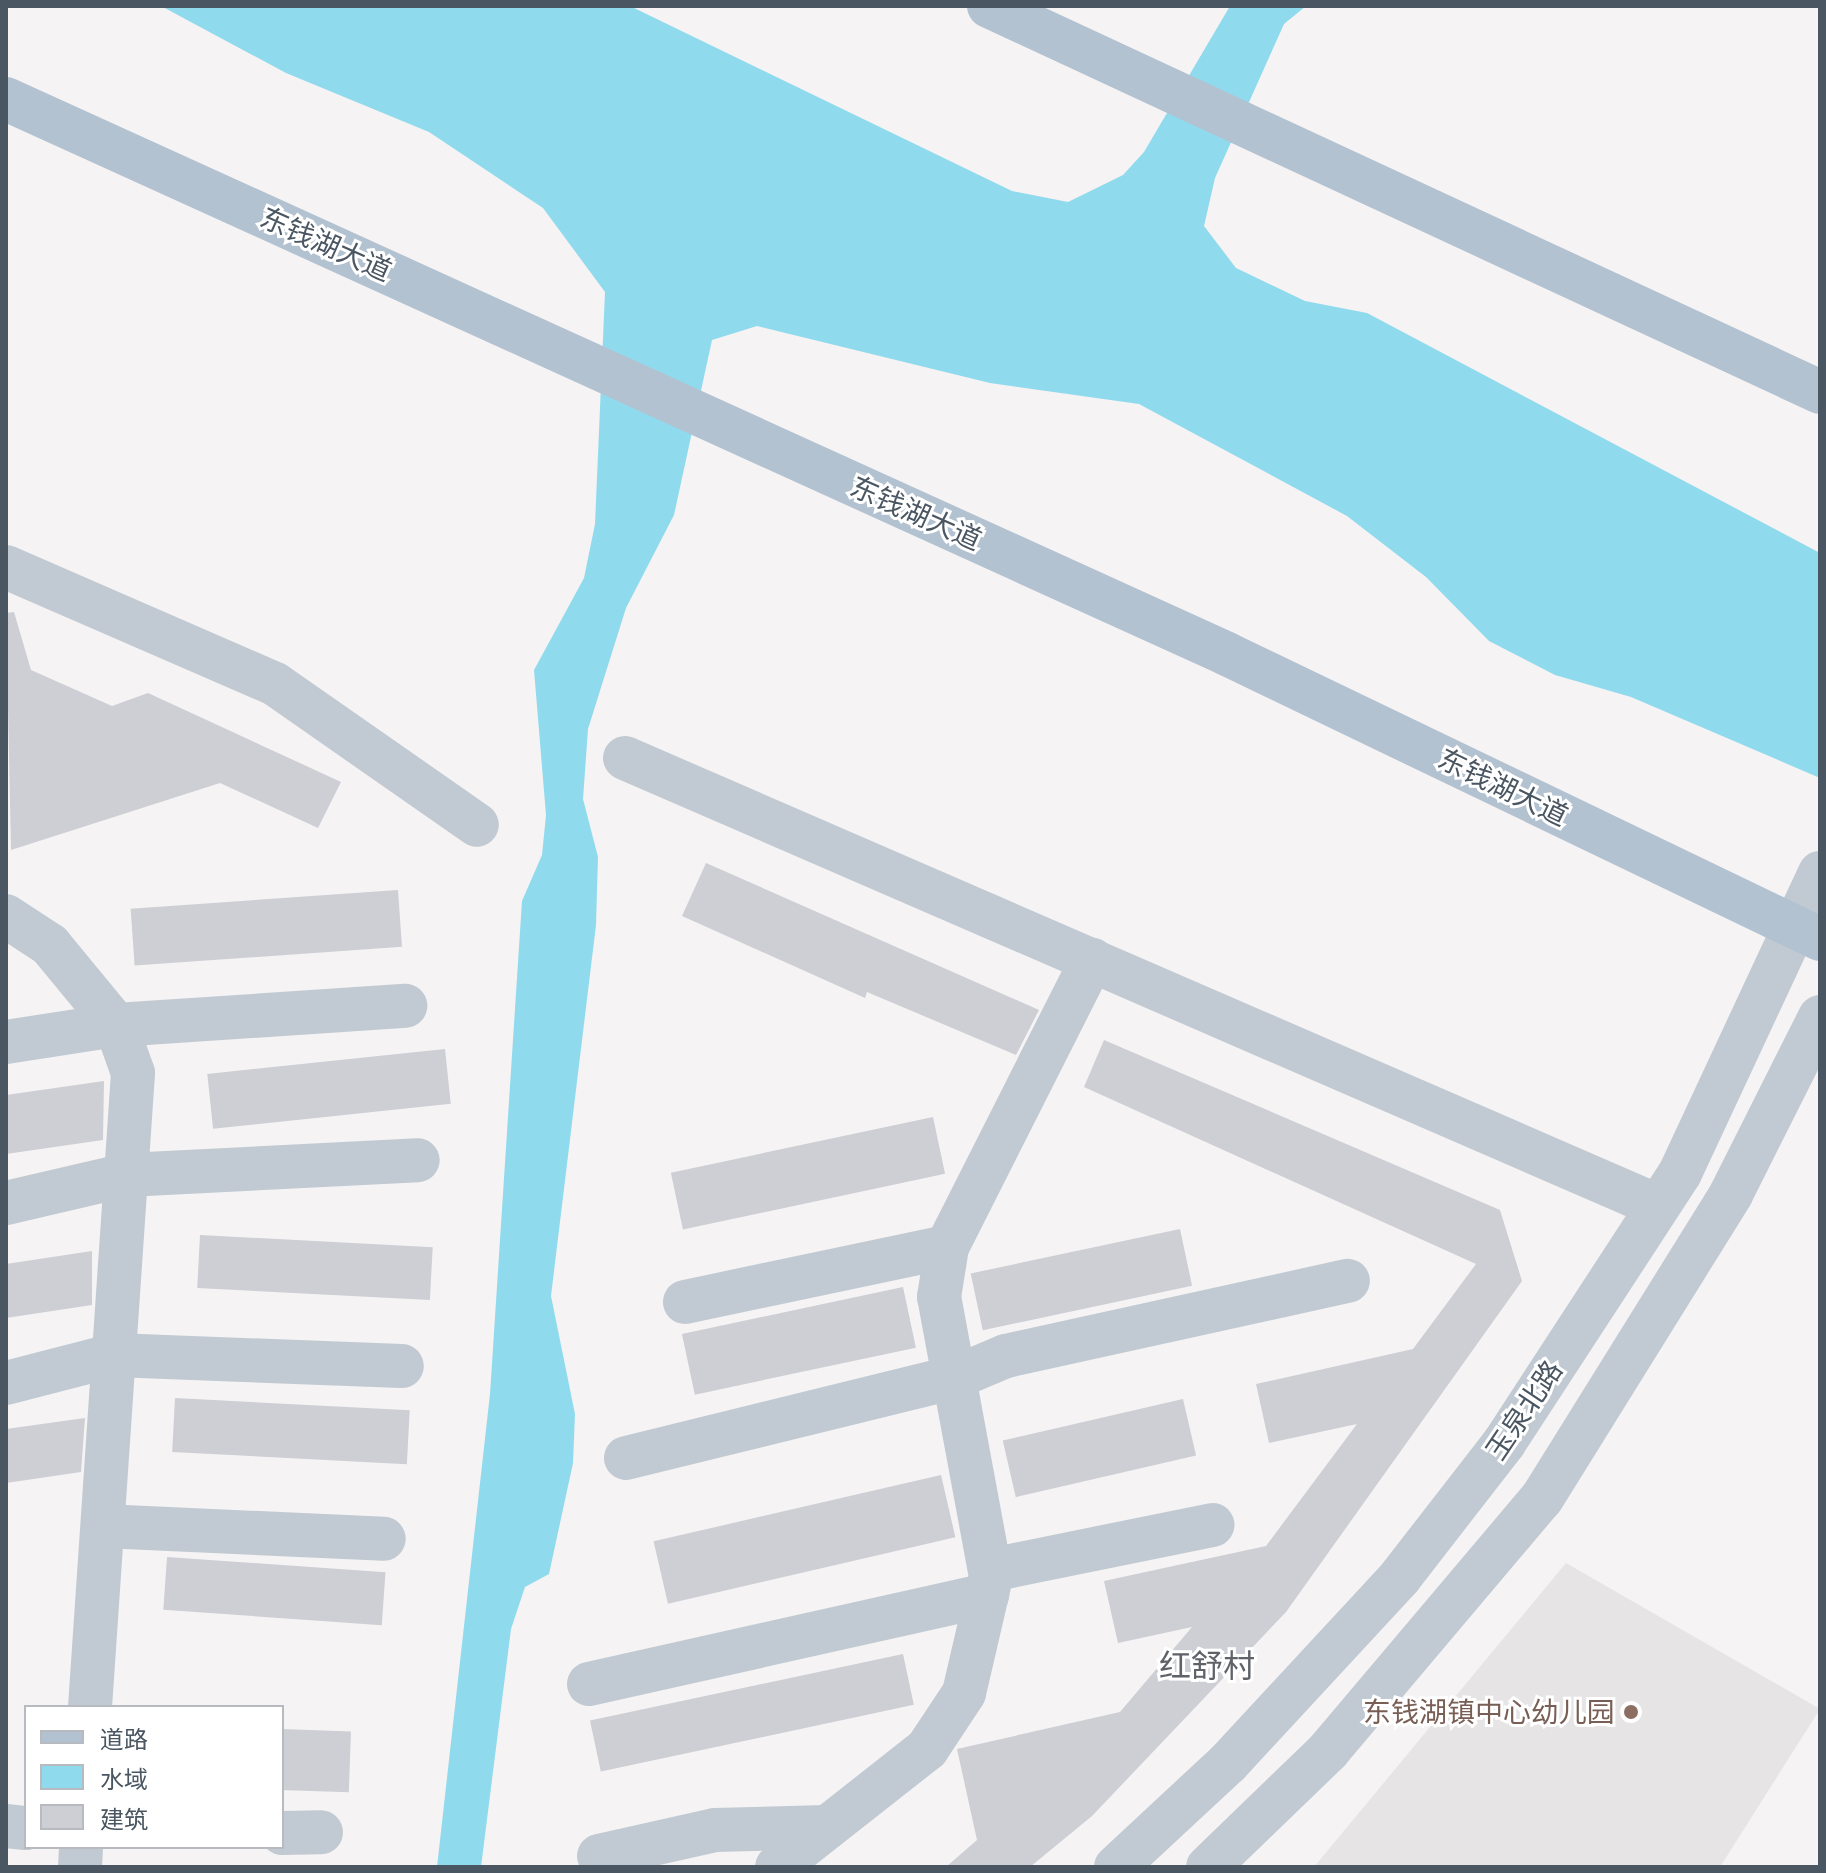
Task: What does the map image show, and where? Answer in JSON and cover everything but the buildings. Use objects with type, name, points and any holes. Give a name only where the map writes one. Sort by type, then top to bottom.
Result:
[{"type":"main road","points":[[989,6],[1820,392]]},
{"type":"main road","name":"东钱湖大道","points":[[6,99],[1227,654],[1808,934]]},
{"type":"street","points":[[6,567],[275,684],[477,825]]},
{"type":"street","points":[[625,758],[1658,1206]]},
{"type":"street","name":"玉泉北路","points":[[1130,1863],[1228,1763],[1400,1577],[1504,1443],[1658,1206],[1808,934],[1820,873]]},
{"type":"street","points":[[6,916],[50,945],[116,1025],[133,1073],[90,1705]]},
{"type":"street","points":[[777,1867],[927,1749],[964,1693],[989,1583],[956,1377],[939,1297],[947,1247],[1092,960]]},
{"type":"street","points":[[6,1042],[116,1025],[405,1006]]},
{"type":"street","points":[[1208,1867],[1328,1751],[1542,1498],[1731,1194],[1820,1017]]},
{"type":"street","points":[[6,1203],[126,1175],[418,1160]]},
{"type":"street","points":[[685,1302],[947,1247]]},
{"type":"street","points":[[626,1458],[956,1377],[1006,1356],[1348,1281]]},
{"type":"street","points":[[6,1383],[114,1355],[402,1366]]},
{"type":"street","points":[[589,1684],[1212,1525]]},
{"type":"street","points":[[103,1526],[384,1539]]},
{"type":"street","points":[[599,1856],[715,1830],[827,1827]]},
{"type":"shaded area","name":"东钱湖镇中心幼儿园","points":[[1566,1563],[1820,1709],[1720,1867],[1314,1867]]},
{"type":"water","points":[[161,6],[630,6],[1012,191],[1068,202],[1123,175],[1144,152],[1230,6],[1306,6],[1284,24],[1215,178],[1204,226],[1236,268],[1305,301],[1367,313],[1820,553],[1820,778],[1631,697],[1555,675],[1489,641],[1426,577],[1347,516],[1139,404],[990,383],[757,326],[712,340],[674,515],[626,608],[588,729],[583,799],[598,857],[596,925],[551,1296],[575,1414],[573,1463],[549,1574],[525,1587],[511,1629],[481,1867],[437,1867],[490,1394],[522,901],[542,855],[546,815],[534,670],[584,578],[595,524],[605,292],[543,208],[429,132],[286,73]]},
{"type":"place","name":"东钱湖镇中心幼儿园","points":[[1631,1712]]},
{"type":"district","name":"红舒村","points":[[1207,1666]]}]
